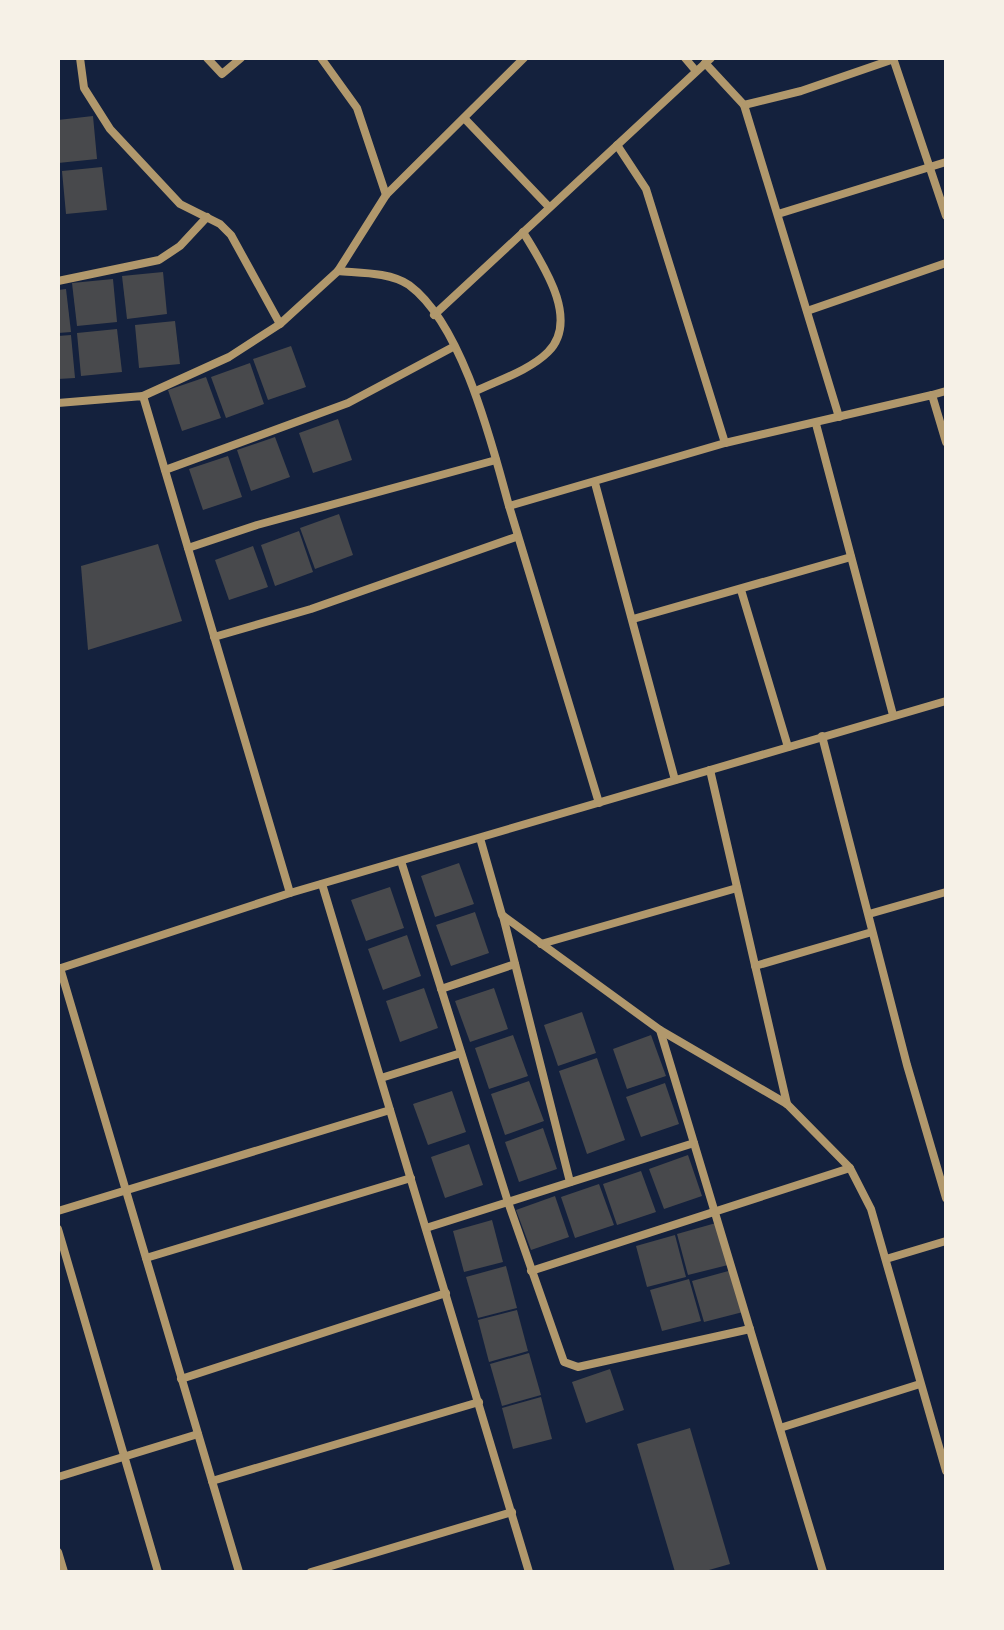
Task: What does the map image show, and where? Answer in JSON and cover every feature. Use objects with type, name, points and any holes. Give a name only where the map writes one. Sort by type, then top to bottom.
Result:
[{"type":"street","points":[[80,58],[84,88],[110,129],[180,204],[207,217],[231,235],[280,324]]},
{"type":"street","points":[[207,58],[222,74],[241,58]]},
{"type":"street","points":[[321,58],[357,108],[386,195]]},
{"type":"street","points":[[58,403],[143,396],[229,357],[280,324],[338,271],[386,195],[524,58]]},
{"type":"street","points":[[685,58],[696,71]]},
{"type":"street","points":[[744,105],[801,91],[893,58],[946,216]]},
{"type":"street","points":[[434,315],[708,60],[744,105],[839,417]]},
{"type":"street","points":[[465,119],[549,207]]},
{"type":"street","points":[[617,145],[646,189],[725,443]]},
{"type":"street","points":[[778,214],[946,162]]},
{"type":"street","points":[[58,281],[159,260],[180,246],[207,217]]},
{"type":"street","points":[[476,391],[534,362],[550,351],[557,336],[559,305],[554,281],[523,232]]},
{"type":"street","points":[[807,311],[946,263]]},
{"type":"street","points":[[338,271],[389,276],[409,285],[434,315],[476,391],[516,537],[599,803]]},
{"type":"street","points":[[165,470],[348,403],[453,347]]},
{"type":"street","points":[[509,506],[725,443],[946,391]]},
{"type":"street","points":[[932,395],[946,442]]},
{"type":"street","points":[[143,396],[290,893]]},
{"type":"street","points":[[816,424],[893,715]]},
{"type":"street","points":[[188,548],[257,525],[496,460]]},
{"type":"street","points":[[595,483],[675,780]]},
{"type":"street","points":[[214,637],[311,609],[516,537]]},
{"type":"street","points":[[633,619],[851,557]]},
{"type":"street","points":[[741,590],[788,747]]},
{"type":"street","points":[[239,1572],[59,969],[290,893],[946,701]]},
{"type":"street","points":[[822,736],[872,932],[946,1198]]},
{"type":"street","points":[[710,770],[787,1104]]},
{"type":"street","points":[[480,838],[570,1182]]},
{"type":"street","points":[[401,861],[558,1354],[571,1366],[750,1329]]},
{"type":"street","points":[[322,884],[529,1572]]},
{"type":"street","points":[[541,944],[737,888]]},
{"type":"street","points":[[869,914],[946,892]]},
{"type":"street","points":[[502,915],[660,1030],[787,1104],[850,1168],[866,1198],[886,1259],[946,1471]]},
{"type":"street","points":[[755,966],[872,932]]},
{"type":"street","points":[[441,989],[515,964]]},
{"type":"street","points":[[660,1030],[823,1572]]},
{"type":"street","points":[[381,1078],[461,1053]]},
{"type":"street","points":[[58,1211],[390,1110]]},
{"type":"street","points":[[426,1228],[694,1143]]},
{"type":"street","points":[[531,1271],[850,1168]]},
{"type":"street","points":[[146,1258],[411,1178]]},
{"type":"street","points":[[58,1229],[158,1572]]},
{"type":"street","points":[[886,1259],[946,1241]]},
{"type":"street","points":[[181,1379],[446,1293]]},
{"type":"street","points":[[780,1428],[920,1384]]},
{"type":"street","points":[[212,1481],[479,1402]]},
{"type":"street","points":[[58,1477],[198,1434]]},
{"type":"street","points":[[311,1572],[512,1512]]},
{"type":"street","points":[[58,1552],[64,1572]]},
{"type":"building","points":[[93,116],[97,159],[58,163],[58,120]]},
{"type":"building","points":[[102,167],[107,210],[66,214],[62,171]]},
{"type":"building","points":[[163,272],[167,314],[127,319],[122,276]]},
{"type":"building","points":[[113,279],[117,322],[77,326],[72,283]]},
{"type":"building","points":[[66,289],[71,332],[58,333],[58,290]]},
{"type":"building","points":[[175,321],[180,364],[139,368],[135,325]]},
{"type":"building","points":[[117,329],[122,372],[81,376],[77,333]]},
{"type":"building","points":[[71,335],[75,378],[58,379],[58,336]]},
{"type":"building","points":[[291,346],[306,387],[268,400],[253,359]]},
{"type":"building","points":[[250,363],[264,404],[226,418],[211,377]]},
{"type":"building","points":[[206,377],[221,418],[182,431],[168,390]]},
{"type":"building","points":[[338,419],[352,460],[313,473],[299,433]]},
{"type":"building","points":[[275,437],[290,477],[251,491],[237,450]]},
{"type":"building","points":[[228,456],[242,497],[203,510],[189,469]]},
{"type":"building","points":[[339,514],[353,555],[315,569],[300,528]]},
{"type":"building","points":[[299,531],[313,572],[275,586],[261,545]]},
{"type":"building","points":[[158,544],[182,621],[88,650],[81,566]]},
{"type":"building","points":[[253,546],[268,587],[229,600],[215,560]]},
{"type":"building","points":[[459,863],[474,904],[435,917],[421,876]]},
{"type":"building","points":[[390,887],[404,928],[366,941],[351,900]]},
{"type":"building","points":[[475,912],[489,953],[451,966],[436,925]]},
{"type":"building","points":[[407,935],[421,976],[383,990],[368,949]]},
{"type":"building","points":[[424,988],[438,1028],[400,1042],[386,1001]]},
{"type":"building","points":[[494,988],[508,1029],[470,1042],[455,1001]]},
{"type":"building","points":[[582,1012],[596,1053],[558,1066],[544,1025]]},
{"type":"building","points":[[513,1035],[528,1076],[489,1089],[475,1048]]},
{"type":"building","points":[[651,1035],[666,1076],[627,1089],[613,1049]]},
{"type":"building","points":[[597,1058],[625,1140],[587,1154],[559,1071]]},
{"type":"building","points":[[529,1081],[544,1121],[505,1135],[491,1094]]},
{"type":"building","points":[[665,1083],[679,1124],[641,1137],[626,1097]]},
{"type":"building","points":[[452,1091],[466,1132],[428,1145],[413,1104]]},
{"type":"building","points":[[543,1128],[557,1169],[519,1182],[505,1142]]},
{"type":"building","points":[[469,1144],[483,1185],[445,1198],[431,1157]]},
{"type":"building","points":[[688,1155],[702,1196],[664,1209],[649,1169]]},
{"type":"building","points":[[641,1171],[656,1212],[617,1225],[603,1184]]},
{"type":"building","points":[[599,1184],[614,1225],[575,1238],[561,1197]]},
{"type":"building","points":[[555,1196],[569,1237],[531,1250],[516,1210]]},
{"type":"building","points":[[492,1220],[503,1262],[464,1272],[453,1231]]},
{"type":"building","points":[[716,1223],[728,1265],[688,1275],[677,1234]]},
{"type":"building","points":[[675,1235],[686,1277],[647,1287],[636,1246]]},
{"type":"building","points":[[506,1266],[517,1308],[478,1318],[466,1277]]},
{"type":"building","points":[[732,1270],[743,1312],[704,1322],[692,1281]]},
{"type":"building","points":[[689,1279],[701,1321],[662,1331],[650,1290]]},
{"type":"building","points":[[517,1310],[528,1351],[489,1362],[478,1320]]},
{"type":"building","points":[[529,1353],[541,1395],[502,1406],[490,1364]]},
{"type":"building","points":[[610,1369],[624,1410],[586,1423],[572,1382]]},
{"type":"building","points":[[541,1397],[552,1439],[513,1449],[502,1408]]},
{"type":"building","points":[[690,1428],[730,1564],[702,1572],[675,1572],[637,1444]]}]
